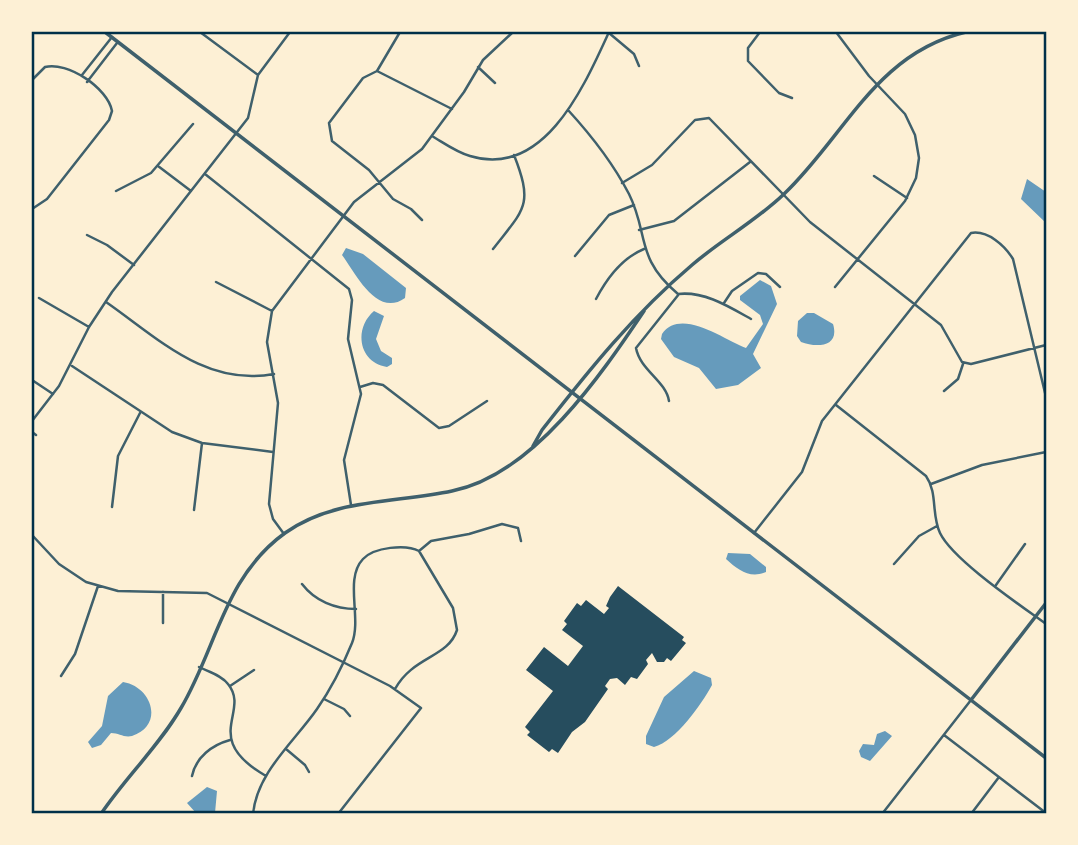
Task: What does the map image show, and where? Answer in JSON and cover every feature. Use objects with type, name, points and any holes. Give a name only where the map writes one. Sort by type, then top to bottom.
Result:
[{"type":"street","points":[[105,32],[1046,758]]},
{"type":"street","points":[[200,32],[258,75]]},
{"type":"street","points":[[32,421],[71,366],[89,327],[105,302],[237,133],[251,111],[258,75],[290,32]]},
{"type":"street","points":[[400,32],[377,71],[363,78],[331,118],[328,131],[332,141],[369,170],[393,199],[411,209],[422,220]]},
{"type":"street","points":[[284,534],[273,519],[269,503],[278,403],[267,342],[272,312],[354,202],[405,165],[432,136],[478,67],[513,32]]},
{"type":"street","points":[[432,136],[462,153],[479,158],[514,155],[534,145],[568,110],[588,79],[609,32],[634,54],[639,66]]},
{"type":"street","points":[[760,32],[749,46],[748,61],[779,94],[792,98]]},
{"type":"street","points":[[835,287],[859,261],[907,198],[918,168],[916,137],[904,112],[876,83],[836,32]]},
{"type":"street","points":[[102,814],[175,717],[227,601],[249,566],[284,534],[322,513],[351,505],[471,486],[512,465],[549,435],[644,311],[669,285],[783,195],[876,83],[920,49],[965,32]]},
{"type":"street","points":[[81,77],[112,37]]},
{"type":"street","points":[[87,82],[118,42]]},
{"type":"street","points":[[32,80],[39,71],[51,66],[65,67],[110,101],[111,116],[47,199],[32,209]]},
{"type":"street","points":[[478,67],[495,83]]},
{"type":"street","points":[[377,71],[452,109]]},
{"type":"street","points":[[568,110],[622,183],[634,205],[644,249],[669,285],[679,294]]},
{"type":"street","points":[[622,183],[652,165],[694,121],[703,117],[714,120],[750,162],[813,224],[945,330],[964,363]]},
{"type":"street","points":[[116,191],[150,175],[193,124]]},
{"type":"street","points":[[493,249],[525,202],[524,180],[514,155]]},
{"type":"street","points":[[639,230],[672,222],[750,162]]},
{"type":"street","points":[[158,166],[191,191]]},
{"type":"street","points":[[205,174],[349,289],[352,300],[348,339],[361,401],[344,460],[351,505]]},
{"type":"street","points":[[874,176],[907,198]]},
{"type":"street","points":[[575,256],[609,215],[634,205]]},
{"type":"street","points":[[754,533],[800,475],[819,427],[968,236],[981,233],[1004,247],[1014,262],[1046,397]]},
{"type":"street","points":[[87,235],[134,264]]},
{"type":"street","points":[[596,299],[605,282],[626,259],[644,249]]},
{"type":"street","points":[[724,304],[732,291],[758,273],[766,274],[780,287]]},
{"type":"street","points":[[216,282],[272,312]]},
{"type":"street","points":[[669,401],[667,392],[644,365],[636,348],[679,294],[691,292],[724,304],[751,319]]},
{"type":"street","points":[[39,298],[89,327]]},
{"type":"street","points":[[105,302],[206,369],[229,376],[274,374]]},
{"type":"street","points":[[533,447],[622,329],[644,311]]},
{"type":"street","points":[[964,363],[971,364],[1046,345]]},
{"type":"street","points":[[944,391],[958,379],[964,363]]},
{"type":"street","points":[[71,366],[172,432],[202,443],[273,452]]},
{"type":"street","points":[[32,380],[53,394]]},
{"type":"street","points":[[360,387],[373,383],[383,385],[439,428],[449,426],[487,401]]},
{"type":"street","points":[[835,405],[922,471],[931,484],[937,526],[953,551],[1046,624]]},
{"type":"street","points":[[112,507],[113,480],[118,456],[140,412]]},
{"type":"street","points":[[32,432],[36,435]]},
{"type":"street","points":[[194,510],[202,443]]},
{"type":"street","points":[[931,484],[982,465],[1046,452]]},
{"type":"street","points":[[419,551],[431,541],[465,535],[504,523],[519,529],[522,541]]},
{"type":"street","points":[[894,564],[919,536],[937,526]]},
{"type":"street","points":[[32,535],[67,570],[98,586],[118,591],[198,591],[227,601],[396,689],[421,708],[338,814]]},
{"type":"street","points":[[996,585],[1025,544]]},
{"type":"street","points":[[253,814],[267,776],[324,699],[354,637],[356,572],[366,556],[376,551],[406,547],[419,551],[455,610],[457,630],[447,647],[408,670],[396,689]]},
{"type":"street","points":[[302,584],[310,593],[334,607],[356,609]]},
{"type":"street","points":[[61,676],[75,654],[98,586]]},
{"type":"street","points":[[163,592],[163,623]]},
{"type":"street","points":[[882,814],[1046,603]]},
{"type":"street","points":[[199,667],[223,679],[230,687],[233,702],[230,740],[239,756],[267,776]]},
{"type":"street","points":[[230,687],[254,670]]},
{"type":"street","points":[[324,699],[344,709],[350,716]]},
{"type":"street","points":[[944,735],[1046,813]]},
{"type":"street","points":[[192,776],[194,768],[209,749],[230,740]]},
{"type":"street","points":[[286,749],[309,772]]},
{"type":"street","points":[[971,814],[999,777]]},
{"type":"water","points":[[1027,179],[1046,192],[1046,223],[1021,199]]},
{"type":"water","points":[[346,248],[363,254],[406,288],[405,298],[395,303],[376,298],[342,255]]},
{"type":"water","points":[[760,280],[771,286],[777,304],[753,354],[761,368],[738,385],[716,389],[699,368],[674,357],[661,339],[662,334],[670,327],[691,324],[746,348],[763,324],[760,315],[740,300],[740,296]]},
{"type":"water","points":[[374,311],[384,316],[376,339],[381,351],[392,358],[392,364],[387,367],[370,359],[362,344],[363,327]]},
{"type":"water","points":[[807,313],[814,313],[833,324],[833,337],[826,344],[801,342],[797,336],[798,321]]},
{"type":"water","points":[[728,553],[750,554],[766,567],[766,572],[744,572],[726,559]]},
{"type":"water","points":[[694,671],[711,678],[712,685],[701,702],[671,738],[654,747],[646,744],[646,736],[664,697]]},
{"type":"water","points":[[123,682],[142,691],[147,699],[151,707],[148,724],[132,736],[111,733],[101,745],[92,748],[88,742],[102,726],[108,696]]},
{"type":"water","points":[[885,731],[892,736],[870,761],[861,757],[859,751],[863,744],[874,745],[877,734]]},
{"type":"water","points":[[207,787],[217,791],[215,813],[196,813],[187,803]]},
{"type":"building","points":[[618,586],[684,637],[682,640],[686,643],[671,661],[667,658],[664,662],[657,662],[652,653],[637,679],[631,677],[625,685],[617,678],[610,679],[605,686],[608,689],[585,722],[572,732],[558,753],[552,749],[549,752],[527,735],[530,732],[525,727],[553,691],[526,670],[544,647],[568,666],[583,646],[562,630],[567,624],[564,621],[577,603],[581,606],[586,600],[604,614],[609,608],[606,606],[610,597]]}]
